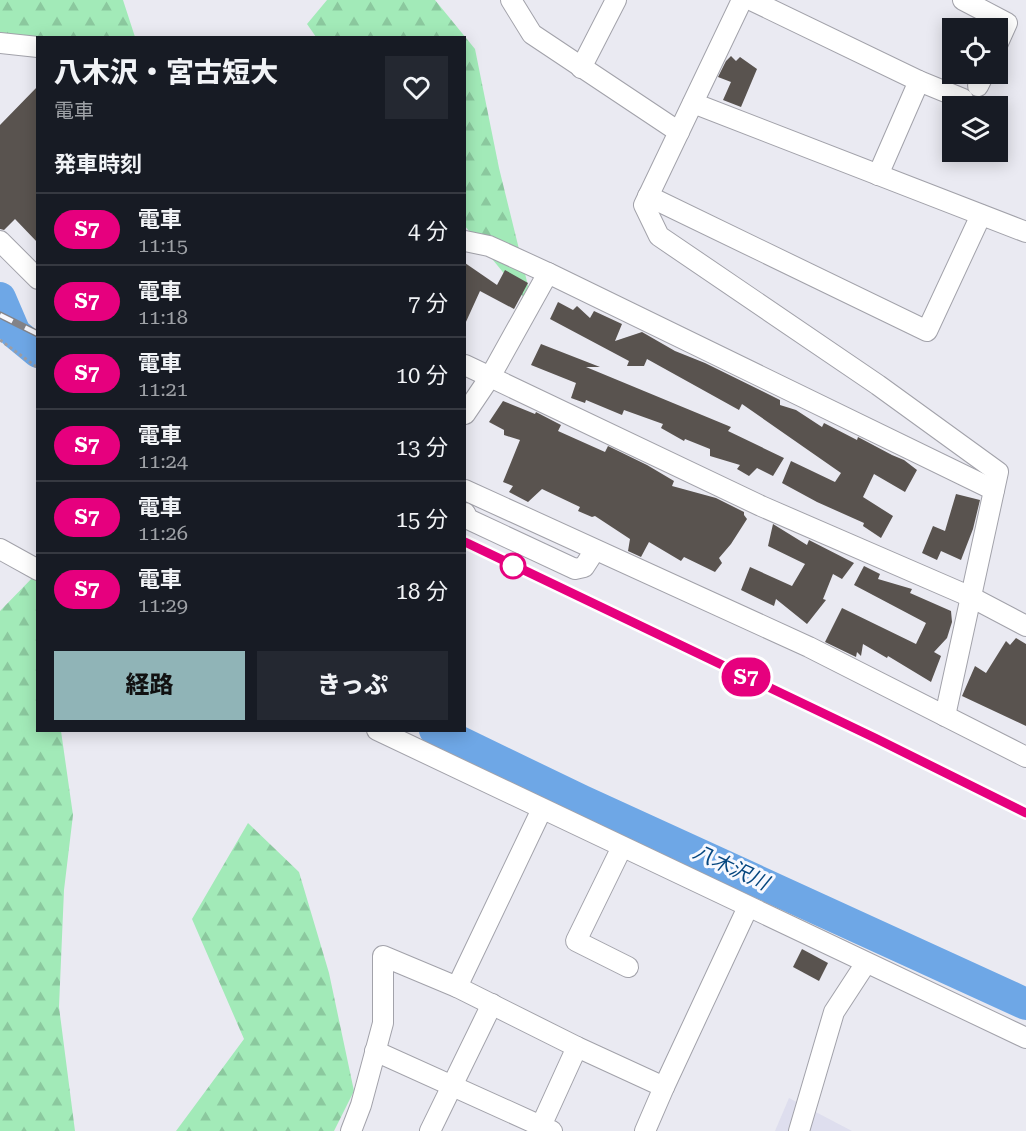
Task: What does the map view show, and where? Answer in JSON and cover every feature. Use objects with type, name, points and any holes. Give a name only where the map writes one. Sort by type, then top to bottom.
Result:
[{"type":"street","points":[[511,0],[532,34],[679,132]]},
{"type":"street","points":[[581,68],[616,0]]},
{"type":"street","points":[[742,0],[644,206],[659,236],[878,385],[998,472],[945,716]]},
{"type":"street","points":[[750,0],[919,81],[956,96]]},
{"type":"street","points":[[963,0],[997,18]]},
{"type":"street","points":[[0,43],[36,47]]},
{"type":"street","points":[[878,175],[919,81]]},
{"type":"street","points":[[693,103],[1026,232]]},
{"type":"street","points":[[648,196],[927,331],[981,215]]},
{"type":"street","points":[[0,242],[36,277]]},
{"type":"street","points":[[466,242],[489,246],[548,273],[994,490]]},
{"type":"street","points":[[466,413],[490,377],[548,273]]},
{"type":"street","points":[[466,365],[761,506],[971,597],[1026,626]]},
{"type":"street","points":[[466,497],[596,550],[809,647],[1026,758]]},
{"type":"street","points":[[466,515],[468,519],[575,569],[584,567],[596,550]]},
{"type":"street","points":[[0,549],[36,569]]},
{"type":"street","points":[[381,732],[1026,1038]]},
{"type":"street","points":[[457,987],[542,809]]},
{"type":"street","points":[[622,847],[576,941],[628,967]]},
{"type":"street","points":[[645,1131],[748,907]]},
{"type":"street","points":[[351,1131],[361,1105],[383,1023],[383,956],[457,987],[577,1047],[664,1087]]},
{"type":"street","points":[[799,1131],[834,1012],[866,963]]},
{"type":"street","points":[[430,1131],[492,1004]]},
{"type":"street","points":[[375,1052],[546,1129],[577,1047]]},
{"type":"path","points":[[0,340],[36,367]]},
{"type":"shaded area","points":[[789,1098],[852,1131],[775,1131]]},
{"type":"green space","points":[[0,0],[123,0],[135,36],[36,36],[36,38],[0,45]]},
{"type":"green space","points":[[327,0],[435,0],[464,36],[315,36],[307,24]]},
{"type":"green space","points":[[466,38],[475,49],[499,168],[534,310],[466,227]]},
{"type":"green space","points":[[36,574],[36,732],[61,732],[73,815],[64,890],[59,1007],[75,1131],[0,1131],[0,611]]},
{"type":"green space","points":[[248,823],[299,872],[329,973],[354,1091],[334,1131],[176,1131],[244,1039],[192,919]]},
{"type":"building","points":[[731,56],[736,61],[740,57],[757,69],[741,107],[723,100],[731,82],[718,77]]},
{"type":"building","points":[[36,88],[36,241],[15,219],[4,230],[0,229],[0,125]]},
{"type":"building","points":[[466,264],[497,285],[505,270],[528,283],[514,309],[480,291],[466,322]]},
{"type":"building","points":[[558,302],[573,310],[577,306],[590,318],[594,311],[622,324],[615,341],[642,332],[675,351],[705,363],[780,400],[780,405],[796,410],[822,427],[824,423],[904,460],[917,470],[905,492],[874,474],[863,497],[893,516],[881,538],[863,526],[864,523],[782,483],[791,461],[835,482],[841,473],[742,404],[739,410],[647,359],[644,366],[627,366],[629,361],[550,319]]},
{"type":"building","points":[[541,344],[600,367],[586,367],[731,427],[728,431],[784,458],[773,476],[757,468],[749,476],[737,469],[740,465],[710,456],[710,449],[685,439],[684,441],[661,428],[663,424],[624,410],[622,415],[586,400],[585,403],[571,398],[576,383],[531,365]]},
{"type":"building","points":[[503,401],[535,414],[536,412],[561,425],[558,431],[605,452],[608,446],[647,465],[674,481],[672,486],[716,498],[744,512],[747,519],[719,558],[722,563],[715,572],[684,557],[681,561],[649,542],[641,557],[628,551],[630,539],[595,516],[592,517],[578,511],[580,507],[542,489],[528,502],[509,492],[513,486],[503,482],[520,440],[504,435],[504,430],[489,422]]},
{"type":"building","points":[[956,494],[980,500],[973,529],[961,560],[941,551],[937,560],[922,553],[933,526],[945,531]]},
{"type":"building","points":[[773,524],[807,545],[809,540],[854,563],[842,579],[833,574],[823,599],[826,600],[807,624],[776,599],[774,606],[741,590],[750,567],[792,586],[805,564],[768,546]]},
{"type":"building","points":[[864,566],[880,574],[878,579],[912,589],[910,593],[951,611],[952,622],[947,638],[934,652],[941,656],[931,682],[863,644],[861,656],[857,652],[856,657],[825,642],[842,608],[916,644],[926,623],[854,585]]},
{"type":"building","points":[[1016,638],[1026,644],[1026,726],[962,696],[975,666],[986,673],[1006,641],[1010,645]]},
{"type":"building","points":[[802,949],[828,963],[819,981],[793,967]]},
{"type":"waterway","name":"八木沢川","points":[[0,298],[15,333],[36,350]]},
{"type":"waterway","name":"八木沢川","points":[[439,732],[582,801],[1026,1004]]},
{"type":"railway","points":[[0,315],[36,333]]},
{"type":"railway","points":[[466,542],[875,738],[1026,813]]},
{"type":"train","name":"S7","points":[[466,542],[875,738],[1026,813]]}]
